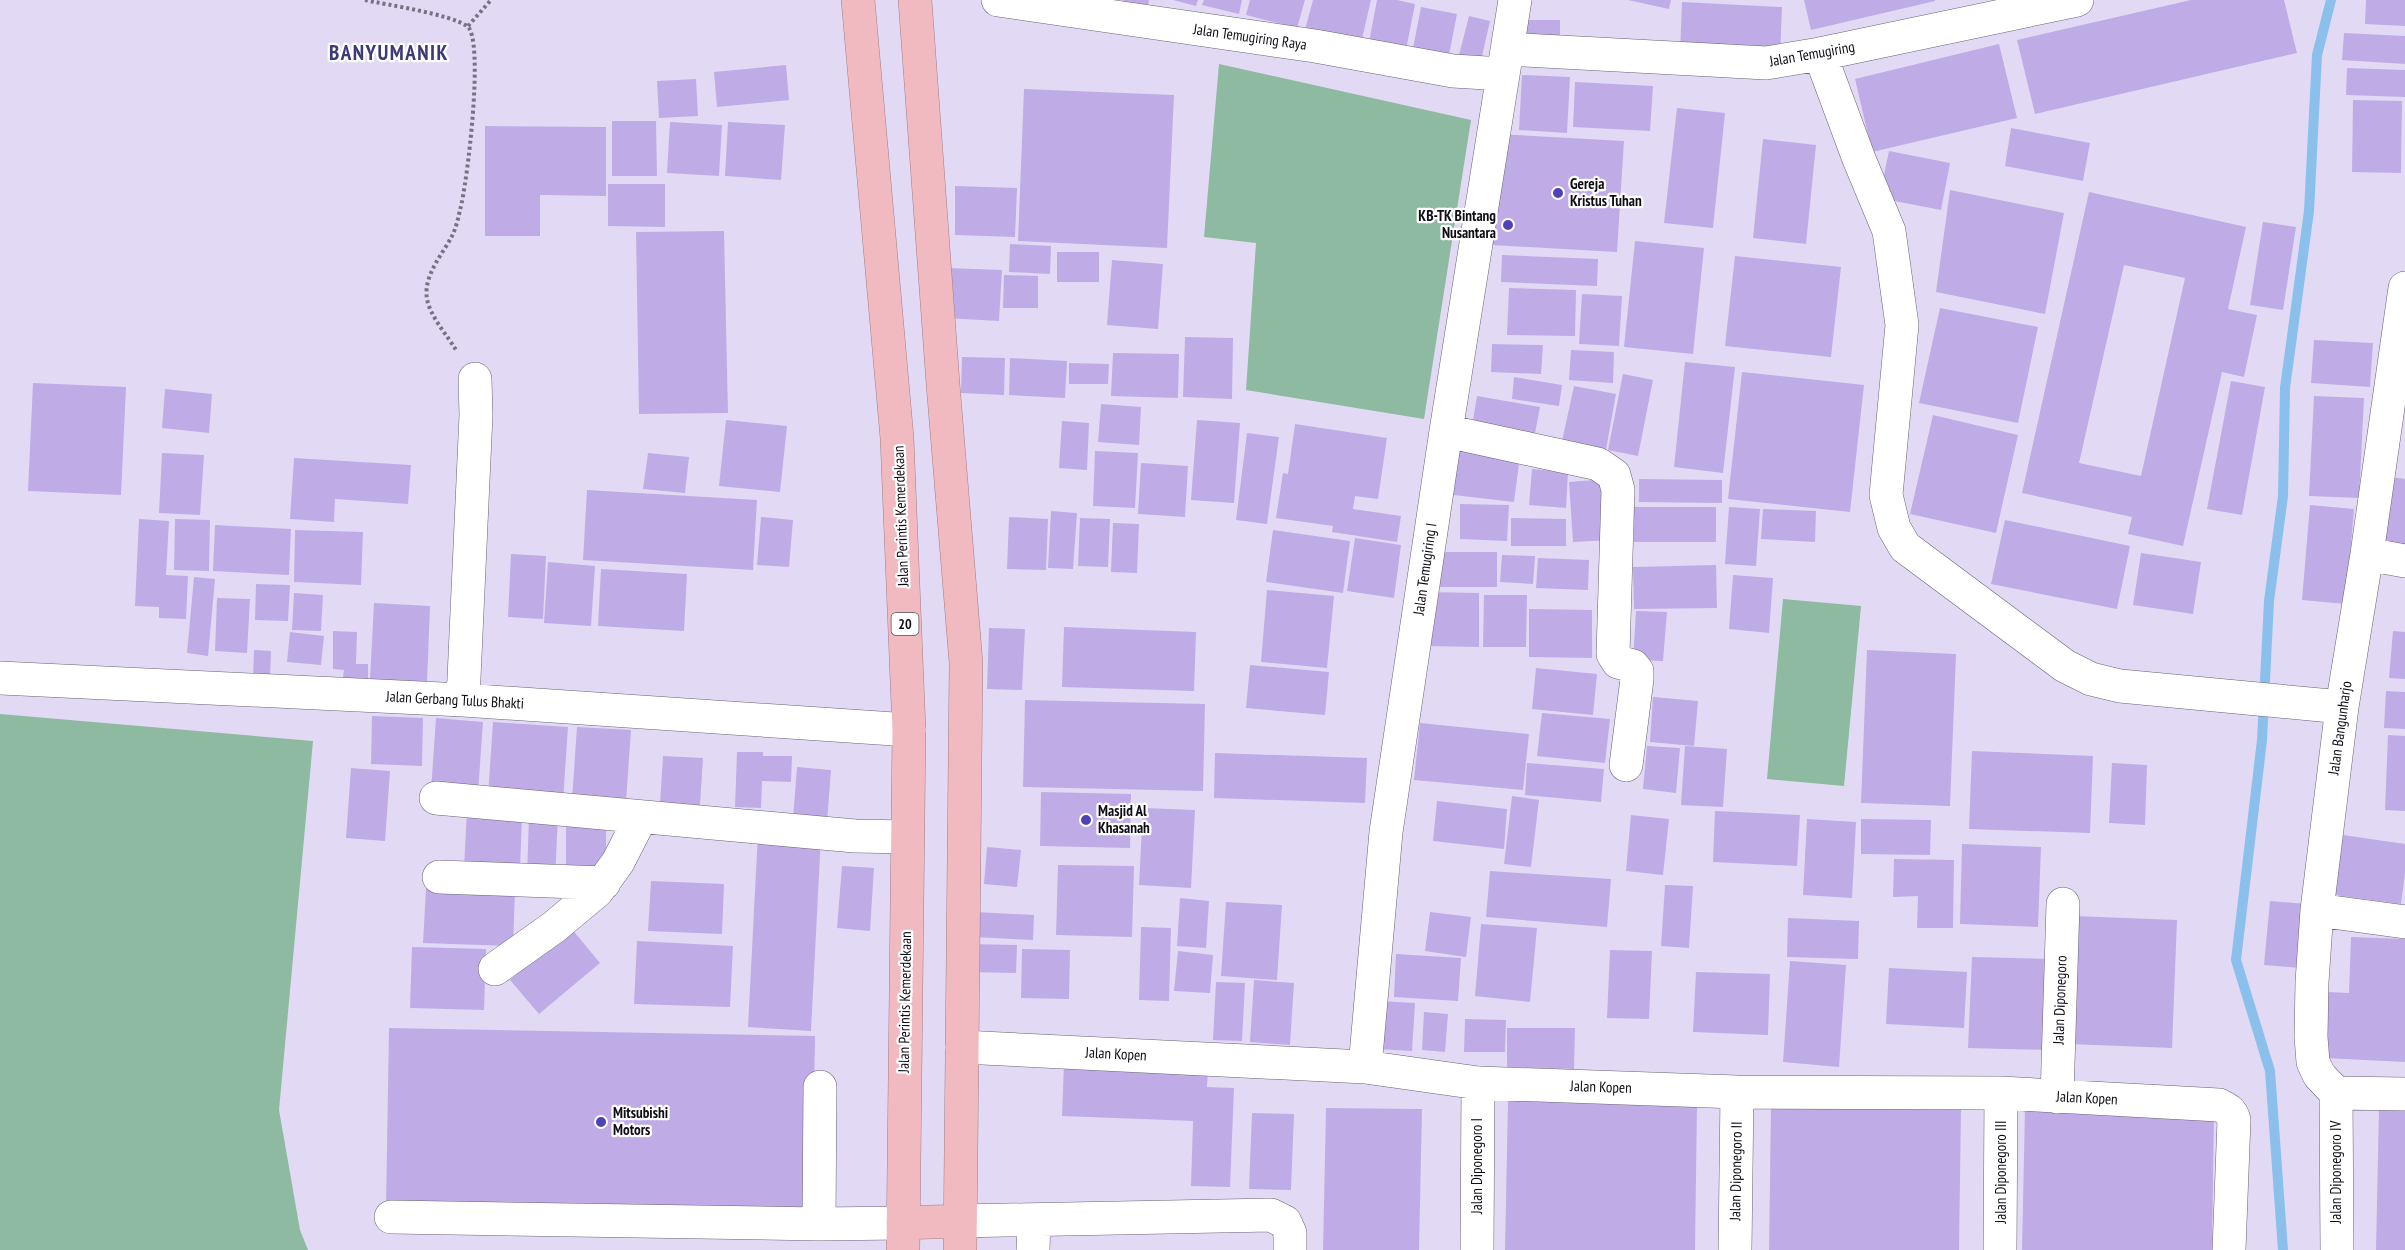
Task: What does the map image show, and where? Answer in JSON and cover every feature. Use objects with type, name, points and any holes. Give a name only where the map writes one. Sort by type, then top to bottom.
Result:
[{"type":"highway","name":"Jalan Perintis Kemerdekaan","points":[[858,0],[897,438],[909,730],[903,1236]]},
{"type":"highway","points":[[903,1236],[960,1236],[966,663],[915,0]]},
{"type":"street","name":"Jalan Temugiring Raya","points":[[998,0],[1315,46],[1453,71],[1505,61]]},
{"type":"street","name":"Jalan Temugiring I","points":[[1365,1067],[1386,831],[1446,431],[1515,0]]},
{"type":"street","name":"Jalan Temugiring","points":[[1505,61],[1766,63],[1820,54],[2061,1]]},
{"type":"street","points":[[1820,54],[1859,159],[1889,231],[1902,325],[1886,495],[1894,528],[1905,547],[2065,666],[2091,679],[2120,686],[2333,706]]},
{"type":"street","name":"Jalan Bangunharjo","points":[[2336,1093],[2319,1075],[2313,1062],[2312,993],[2333,706],[2367,554],[2405,288]]},
{"type":"street","points":[[463,700],[476,416],[475,379]]},
{"type":"street","points":[[1446,431],[1598,464],[1614,474],[1618,490],[1614,654],[1618,662],[1633,666],[1637,671],[1638,679],[1626,765]]},
{"type":"street","points":[[2367,554],[2405,561]]},
{"type":"street","name":"Jalan Gerbang Tulus Bhakti","points":[[0,678],[463,700],[909,730]]},
{"type":"street","points":[[436,798],[855,836],[907,837]]},
{"type":"street","points":[[495,969],[554,927],[604,883],[641,817]]},
{"type":"street","points":[[439,877],[604,883]]},
{"type":"street","name":"Jalan Diponegoro","points":[[2057,1096],[2063,904]]},
{"type":"street","points":[[2317,910],[2405,922]]},
{"type":"street","name":"Jalan Kopen","points":[[962,1047],[1365,1067],[1478,1083],[1737,1092],[2001,1093],[2219,1106],[2233,1114],[2234,1120],[2229,1250]]},
{"type":"street","name":"Jalan Diponegoro I","points":[[1477,1250],[1478,1083]]},
{"type":"street","points":[[819,1224],[820,1087]]},
{"type":"street","name":"Jalan Diponegoro II","points":[[1735,1250],[1737,1092]]},
{"type":"street","name":"Jalan Diponegoro III","points":[[2000,1250],[2001,1093]]},
{"type":"street","points":[[2336,1093],[2405,1094]]},
{"type":"street","name":"Jalan Diponegoro IV","points":[[2336,1093],[2337,1250]]},
{"type":"street","points":[[960,1236],[1034,1235],[1271,1215],[1285,1222],[1290,1233],[1290,1250]]},
{"type":"street","points":[[391,1217],[819,1224],[903,1236]]},
{"type":"path","points":[[365,0],[447,18],[468,26],[473,34],[476,72],[467,177],[453,234],[432,270],[427,286],[427,300],[475,379]]},
{"type":"path","points":[[468,26],[491,0]]},
{"type":"green space","points":[[1219,64],[1471,120],[1424,419],[1246,390],[1256,243],[1204,237]]},
{"type":"green space","points":[[1783,599],[1861,606],[1844,786],[1767,779]]},
{"type":"green space","points":[[0,714],[313,741],[279,1110],[300,1230],[308,1250],[0,1250]]},
{"type":"building","points":[[1123,0],[1149,0],[1147,11],[1122,8]]},
{"type":"building","points":[[1173,0],[1198,0],[1196,6]]},
{"type":"building","points":[[1204,0],[1242,0],[1239,14],[1202,5]]},
{"type":"building","points":[[1250,0],[1305,0],[1297,28],[1246,15]]},
{"type":"building","points":[[1313,0],[1371,0],[1361,43],[1305,30]]},
{"type":"building","points":[[1377,0],[1397,0],[1415,4],[1404,60],[1367,53]]},
{"type":"building","points":[[1628,0],[1671,0],[1669,9]]},
{"type":"building","points":[[1804,0],[1935,0],[1935,1],[1811,30]]},
{"type":"building","points":[[2191,0],[2284,0],[2297,53],[2035,114],[2017,40]]},
{"type":"building","points":[[2366,0],[2405,0],[2405,26],[2365,24]]},
{"type":"building","points":[[1682,2],[1782,7],[1780,59],[1680,53]]},
{"type":"building","points":[[1421,7],[1457,14],[1447,65],[1411,59]]},
{"type":"building","points":[[1469,16],[1490,21],[1480,65],[1458,59]]},
{"type":"building","points":[[1521,20],[1560,20],[1560,46],[1521,46]]},
{"type":"building","points":[[2344,33],[2405,36],[2405,64],[2342,60]]},
{"type":"building","points":[[1999,44],[2017,118],[1872,152],[1855,79]]},
{"type":"building","points":[[786,65],[789,100],[717,107],[714,72]]},
{"type":"building","points":[[2347,68],[2405,70],[2405,97],[2346,95]]},
{"type":"building","points":[[1522,75],[1570,77],[1567,133],[1519,130]]},
{"type":"building","points":[[696,79],[698,116],[659,118],[657,81]]},
{"type":"building","points":[[1575,82],[1653,86],[1650,131],[1573,127]]},
{"type":"building","points":[[1024,89],[1174,95],[1167,248],[1018,241]]},
{"type":"building","points":[[2353,100],[2402,101],[2401,173],[2352,172]]},
{"type":"building","points":[[1677,108],[1725,113],[1713,228],[1664,223]]},
{"type":"building","points":[[612,121],[656,121],[657,176],[612,176]]},
{"type":"building","points":[[670,122],[722,125],[719,176],[667,173]]},
{"type":"building","points":[[728,122],[785,125],[781,180],[725,176]]},
{"type":"building","points":[[485,126],[606,127],[606,196],[540,195],[540,236],[485,236]]},
{"type":"building","points":[[2011,128],[2090,143],[2083,181],[2005,166]]},
{"type":"building","name":"Gereja Kristus Tuhan","points":[[1498,134],[1624,141],[1617,252],[1492,245]]},
{"type":"building","points":[[1763,139],[1816,145],[1806,244],[1753,238]]},
{"type":"building","points":[[1889,151],[1950,163],[1941,210],[1879,198]]},
{"type":"building","points":[[608,184],[665,184],[665,227],[608,226]]},
{"type":"building","points":[[955,186],[1017,188],[1015,237],[955,235]]},
{"type":"building","points":[[1950,190],[2064,213],[2045,314],[1936,292]]},
{"type":"building","points":[[2089,192],[2246,227],[2228,309],[2257,315],[2244,377],[2222,372],[2183,546],[2128,534],[2132,517],[2022,493]],"holes":[[[2124,265],[2185,278],[2141,476],[2079,463]]]},
{"type":"building","points":[[2263,222],[2296,227],[2283,310],[2250,305]]},
{"type":"building","points":[[724,231],[728,413],[639,414],[636,232]]},
{"type":"building","points":[[1635,241],[1704,248],[1693,354],[1624,347]]},
{"type":"building","points":[[1010,244],[1051,246],[1050,274],[1009,272]]},
{"type":"building","points":[[1057,252],[1099,252],[1099,282],[1057,282]]},
{"type":"building","points":[[1502,255],[1598,259],[1597,286],[1501,282]]},
{"type":"building","points":[[1735,256],[1841,267],[1831,357],[1725,346]]},
{"type":"building","points":[[1112,260],[1163,264],[1158,329],[1107,325]]},
{"type":"building","points":[[948,268],[1002,270],[999,321],[945,318]]},
{"type":"building","points":[[1004,275],[1038,276],[1038,308],[1003,308]]},
{"type":"building","points":[[1509,288],[1576,290],[1575,336],[1507,335]]},
{"type":"building","points":[[1582,294],[1622,296],[1619,346],[1579,344]]},
{"type":"building","points":[[1940,308],[2038,327],[2018,423],[1919,403]]},
{"type":"building","points":[[1185,337],[1233,338],[1232,399],[1183,397]]},
{"type":"building","points":[[2314,340],[2373,343],[2370,387],[2311,383]]},
{"type":"building","points":[[1492,344],[1543,345],[1541,374],[1491,372]]},
{"type":"building","points":[[1571,350],[1614,352],[1613,383],[1569,380]]},
{"type":"building","points":[[1113,353],[1179,354],[1178,398],[1111,396]]},
{"type":"building","points":[[962,357],[1005,358],[1004,395],[961,393]]},
{"type":"building","points":[[1010,358],[1067,361],[1065,398],[1009,395]]},
{"type":"building","points":[[1685,362],[1735,367],[1723,473],[1674,467]]},
{"type":"building","points":[[1069,363],[1109,364],[1108,384],[1069,384]]},
{"type":"building","points":[[1742,372],[1864,385],[1850,512],[1728,499]]},
{"type":"building","points":[[1623,374],[1653,380],[1638,456],[1608,450]]},
{"type":"building","points":[[1514,377],[1562,385],[1559,406],[1512,399]]},
{"type":"building","points":[[2231,381],[2265,387],[2242,515],[2207,509]]},
{"type":"building","points":[[33,383],[126,387],[121,495],[28,491]]},
{"type":"building","points":[[1574,386],[1616,394],[1605,455],[1561,446]]},
{"type":"building","points":[[165,389],[212,394],[209,433],[162,428]]},
{"type":"building","points":[[1477,396],[1540,407],[1533,444],[1471,433]]},
{"type":"building","points":[[2314,396],[2364,398],[2359,498],[2309,496]]},
{"type":"building","points":[[1101,404],[1141,407],[1139,445],[1098,442]]},
{"type":"building","points":[[1933,415],[2018,435],[1996,533],[1910,514]]},
{"type":"building","points":[[726,420],[787,426],[780,492],[719,486]]},
{"type":"building","points":[[1197,420],[1240,423],[1234,503],[1191,500]]},
{"type":"building","points":[[1062,421],[1089,423],[1087,470],[1059,468]]},
{"type":"building","points":[[1295,424],[1387,438],[1378,499],[1355,496],[1353,509],[1401,516],[1397,542],[1332,532],[1333,526],[1276,518],[1283,473],[1288,474]]},
{"type":"building","points":[[1247,433],[1279,437],[1267,524],[1236,520]]},
{"type":"building","points":[[1451,447],[1520,456],[1514,502],[1445,494]]},
{"type":"building","points":[[1095,451],[1138,453],[1135,508],[1093,506]]},
{"type":"building","points":[[162,453],[204,455],[200,515],[159,513]]},
{"type":"building","points":[[648,453],[689,457],[685,493],[643,489]]},
{"type":"building","points":[[294,458],[411,465],[408,504],[335,499],[334,522],[290,519]]},
{"type":"building","points":[[1141,463],[1188,466],[1185,517],[1138,514]]},
{"type":"building","points":[[1532,469],[1568,472],[1566,508],[1529,505]]},
{"type":"building","points":[[2390,477],[2405,479],[2405,546],[2382,543]]},
{"type":"building","points":[[1607,479],[1611,540],[1573,542],[1569,482]]},
{"type":"building","points":[[1639,479],[1722,480],[1722,503],[1639,502]]},
{"type":"building","points":[[587,490],[757,500],[753,570],[583,560]]},
{"type":"building","points":[[1460,504],[1509,505],[1507,541],[1460,539]]},
{"type":"building","points":[[2310,505],[2354,509],[2346,604],[2302,600]]},
{"type":"building","points":[[1634,507],[1716,507],[1716,542],[1634,542]]},
{"type":"building","points":[[1729,507],[1760,509],[1756,566],[1725,564]]},
{"type":"building","points":[[1763,509],[1816,511],[1815,542],[1761,539]]},
{"type":"building","points":[[1051,511],[1077,513],[1073,569],[1048,568]]},
{"type":"building","points":[[761,517],[793,520],[789,567],[757,565]]},
{"type":"building","points":[[1009,517],[1048,519],[1046,570],[1007,569]]},
{"type":"building","points":[[1080,518],[1110,519],[1108,567],[1078,566]]},
{"type":"building","points":[[1511,518],[1566,519],[1566,546],[1511,546]]},
{"type":"building","points":[[139,519],[169,521],[166,575],[188,576],[186,619],[159,618],[159,607],[135,606]]},
{"type":"building","points":[[175,519],[210,520],[209,571],[174,570]]},
{"type":"building","points":[[2005,520],[2130,546],[2117,609],[1991,584]]},
{"type":"building","points":[[1113,523],[1139,524],[1137,573],[1111,572]]},
{"type":"building","points":[[215,525],[291,529],[289,575],[213,571]]},
{"type":"building","points":[[295,530],[363,532],[361,585],[294,582]]},
{"type":"building","points":[[1273,530],[1350,541],[1343,593],[1266,582]]},
{"type":"building","points":[[1355,538],[1401,545],[1394,598],[1347,591]]},
{"type":"building","points":[[1431,552],[1497,552],[1497,587],[1431,587]]},
{"type":"building","points":[[2141,553],[2201,562],[2193,614],[2133,605]]},
{"type":"building","points":[[511,554],[546,556],[543,619],[508,617]]},
{"type":"building","points":[[1502,555],[1535,556],[1533,584],[1500,582]]},
{"type":"building","points":[[1538,558],[1589,560],[1588,590],[1536,588]]},
{"type":"building","points":[[548,562],[595,566],[591,626],[544,623]]},
{"type":"building","points":[[1716,565],[1717,608],[1634,609],[1633,567]]},
{"type":"building","points":[[601,569],[687,574],[684,631],[598,626]]},
{"type":"building","points":[[1733,575],[1773,578],[1769,633],[1729,629]]},
{"type":"building","points":[[194,577],[215,579],[208,656],[187,653]]},
{"type":"building","points":[[256,584],[290,585],[288,621],[255,620]]},
{"type":"building","points":[[1267,590],[1334,596],[1327,668],[1261,662]]},
{"type":"building","points":[[1428,592],[1479,593],[1479,647],[1427,646]]},
{"type":"building","points":[[294,593],[323,595],[321,631],[292,630]]},
{"type":"building","points":[[1484,595],[1527,595],[1526,647],[1483,647]]},
{"type":"building","points":[[217,598],[250,599],[247,653],[215,651]]},
{"type":"building","points":[[374,603],[430,606],[427,682],[370,680]]},
{"type":"building","points":[[1529,609],[1592,610],[1592,658],[1529,657]]},
{"type":"building","points":[[1636,611],[1667,612],[1663,661],[1633,660]]},
{"type":"building","points":[[1064,627],[1196,632],[1194,691],[1062,687]]},
{"type":"building","points":[[989,628],[1025,629],[1022,690],[987,689]]},
{"type":"building","points":[[333,631],[357,632],[356,664],[368,664],[368,691],[342,684],[344,670],[333,669]]},
{"type":"building","points":[[2393,631],[2405,632],[2405,679],[2389,678]]},
{"type":"building","points":[[290,632],[324,636],[321,665],[287,662]]},
{"type":"building","points":[[254,650],[271,651],[270,679],[253,678]]},
{"type":"building","points":[[1867,650],[1956,654],[1950,806],[1861,803]]},
{"type":"building","points":[[1250,665],[1329,672],[1325,715],[1246,708]]},
{"type":"building","points":[[1536,668],[1597,674],[1593,715],[1532,709]]},
{"type":"building","points":[[2386,691],[2405,692],[2405,729],[2384,728]]},
{"type":"building","points":[[1653,697],[1698,701],[1694,746],[1650,742]]},
{"type":"building","points":[[1025,700],[1205,704],[1203,791],[1023,787]]},
{"type":"building","points":[[1542,713],[1610,719],[1605,763],[1537,756]]},
{"type":"building","points":[[372,716],[423,718],[422,766],[371,764]]},
{"type":"building","points":[[436,718],[483,722],[478,793],[431,790]]},
{"type":"building","points":[[493,722],[568,727],[563,801],[488,796]]},
{"type":"building","points":[[1420,723],[1529,734],[1523,790],[1414,780]]},
{"type":"building","points":[[577,727],[631,730],[626,802],[572,799]]},
{"type":"building","points":[[2388,735],[2405,736],[2405,811],[2385,810]]},
{"type":"building","points":[[1647,746],[1680,748],[1676,793],[1643,789]]},
{"type":"building","points":[[1685,746],[1727,749],[1723,807],[1681,805]]},
{"type":"building","points":[[1972,751],[2093,756],[2090,833],[1969,829]]},
{"type":"building","points":[[737,752],[763,752],[763,756],[792,756],[791,782],[762,781],[761,808],[735,807]]},
{"type":"building","points":[[1215,753],[1367,758],[1365,803],[1214,798]]},
{"type":"building","points":[[663,756],[703,758],[700,805],[660,804]]},
{"type":"building","points":[[1527,763],[1604,769],[1601,802],[1525,795]]},
{"type":"building","points":[[2112,763],[2147,765],[2145,825],[2109,823]]},
{"type":"building","points":[[797,767],[831,770],[827,822],[793,819]]},
{"type":"building","points":[[351,768],[390,771],[385,841],[346,838]]},
{"type":"building","name":"Masjid Al Khasanah","points":[[1041,792],[1131,794],[1130,848],[1040,846]]},
{"type":"building","points":[[1512,796],[1539,800],[1531,867],[1504,864]]},
{"type":"building","points":[[1437,801],[1507,809],[1504,849],[1433,841]]},
{"type":"building","points":[[1143,808],[1195,810],[1191,888],[1139,885]]},
{"type":"building","points":[[1715,811],[1800,815],[1797,866],[1713,862]]},
{"type":"building","points":[[467,812],[522,816],[520,869],[464,867]]},
{"type":"building","points":[[529,815],[558,816],[555,878],[527,877]]},
{"type":"building","points":[[1631,815],[1669,819],[1663,875],[1626,871]]},
{"type":"building","points":[[1807,819],[1856,822],[1852,898],[1803,895]]},
{"type":"building","points":[[1861,819],[1931,820],[1930,855],[1861,854]]},
{"type":"building","points":[[606,824],[606,868],[566,869],[566,825]]},
{"type":"building","points":[[758,833],[821,836],[811,1031],[748,1027]]},
{"type":"building","points":[[2343,835],[2405,844],[2405,873],[2401,904],[2334,895]]},
{"type":"building","points":[[1962,844],[2041,847],[2038,927],[1960,924]]},
{"type":"building","points":[[987,847],[1021,850],[1017,887],[984,884]]},
{"type":"building","points":[[1894,859],[1954,860],[1953,928],[1917,928],[1918,896],[1893,897]]},
{"type":"building","points":[[1058,865],[1134,866],[1132,937],[1056,935]]},
{"type":"building","points":[[842,866],[874,868],[870,931],[837,928]]},
{"type":"building","points":[[1490,871],[1611,879],[1607,927],[1486,917]]},
{"type":"building","points":[[651,881],[724,884],[722,934],[648,931]]},
{"type":"building","points":[[1665,885],[1693,886],[1689,948],[1661,946]]},
{"type":"building","points":[[426,888],[515,892],[513,946],[423,943]]},
{"type":"building","points":[[1180,898],[1209,901],[1206,948],[1177,946]]},
{"type":"building","points":[[2270,901],[2306,904],[2300,968],[2264,965]]},
{"type":"building","points":[[1226,902],[1282,905],[1277,980],[1221,976]]},
{"type":"building","points":[[975,912],[1034,915],[1033,940],[974,937]]},
{"type":"building","points":[[1430,912],[1471,917],[1466,957],[1425,951]]},
{"type":"building","points":[[2074,916],[2177,920],[2172,1048],[2069,1044]]},
{"type":"building","points":[[1788,918],[1859,921],[1858,959],[1787,957]]},
{"type":"building","points":[[1481,924],[1537,928],[1530,1002],[1475,996]]},
{"type":"building","points":[[1141,927],[1171,928],[1169,1001],[1139,1000]]},
{"type":"building","points":[[571,928],[600,963],[539,1014],[510,980]]},
{"type":"building","points":[[2351,937],[2405,939],[2405,1062],[2325,1058],[2328,992],[2349,993]]},
{"type":"building","points":[[637,941],[733,946],[730,1007],[634,1004]]},
{"type":"building","points":[[968,944],[1017,945],[1016,973],[967,972]]},
{"type":"building","points":[[412,947],[486,949],[484,1010],[410,1008]]},
{"type":"building","points":[[1022,949],[1070,950],[1069,999],[1021,998]]},
{"type":"building","points":[[1610,950],[1652,951],[1649,1019],[1607,1018]]},
{"type":"building","points":[[1178,951],[1213,955],[1210,993],[1174,991]]},
{"type":"building","points":[[1396,954],[1461,958],[1458,1001],[1394,997]]},
{"type":"building","points":[[1972,957],[2052,959],[2049,1050],[1968,1048]]},
{"type":"building","points":[[1790,961],[1846,965],[1839,1067],[1783,1062]]},
{"type":"building","points":[[1889,968],[1967,972],[1964,1028],[1886,1024]]},
{"type":"building","points":[[1696,972],[1770,974],[1768,1035],[1693,1032]]},
{"type":"building","points":[[1254,980],[1294,983],[1290,1045],[1250,1042]]},
{"type":"building","points":[[1216,982],[1245,983],[1242,1041],[1213,1040]]},
{"type":"building","points":[[1380,1001],[1415,1003],[1412,1051],[1377,1049]]},
{"type":"building","points":[[1424,1012],[1448,1014],[1445,1052],[1422,1050]]},
{"type":"building","points":[[1465,1019],[1506,1020],[1505,1052],[1464,1052]]},
{"type":"building","name":"Mitsubishi Motors","points":[[389,1028],[815,1036],[812,1215],[386,1208]]},
{"type":"building","points":[[1507,1028],[1575,1028],[1574,1069],[1507,1067]]},
{"type":"building","points":[[1064,1064],[1208,1069],[1207,1087],[1234,1088],[1230,1187],[1191,1186],[1193,1121],[1062,1116]]},
{"type":"building","points":[[1508,1101],[1697,1104],[1695,1250],[1505,1250]]},
{"type":"building","points":[[1771,1105],[1961,1107],[1959,1250],[1769,1250]]},
{"type":"building","points":[[2379,1107],[2405,1107],[2405,1250],[2376,1250]]},
{"type":"building","points":[[1326,1108],[1422,1109],[1419,1250],[1323,1250]]},
{"type":"building","points":[[2025,1108],[2214,1111],[2212,1250],[2022,1250]]},
{"type":"building","points":[[1252,1113],[1294,1114],[1291,1190],[1249,1189]]},
{"type":"waterway","points":[[2283,1250],[2270,1071],[2236,960],[2262,740],[2269,601],[2283,496],[2285,388],[2309,211],[2317,55],[2331,0]]},
{"type":"place","name":"Gereja Kristus Tuhan","points":[[1558,193]]},
{"type":"place","name":"KB-TK Bintang Nusantara","points":[[1508,225]]},
{"type":"place","name":"Masjid Al Khasanah","points":[[1086,820]]},
{"type":"place","name":"Mitsubishi Motors","points":[[601,1122]]},
{"type":"district","name":"BANYUMANIK","points":[[389,53]]}]
